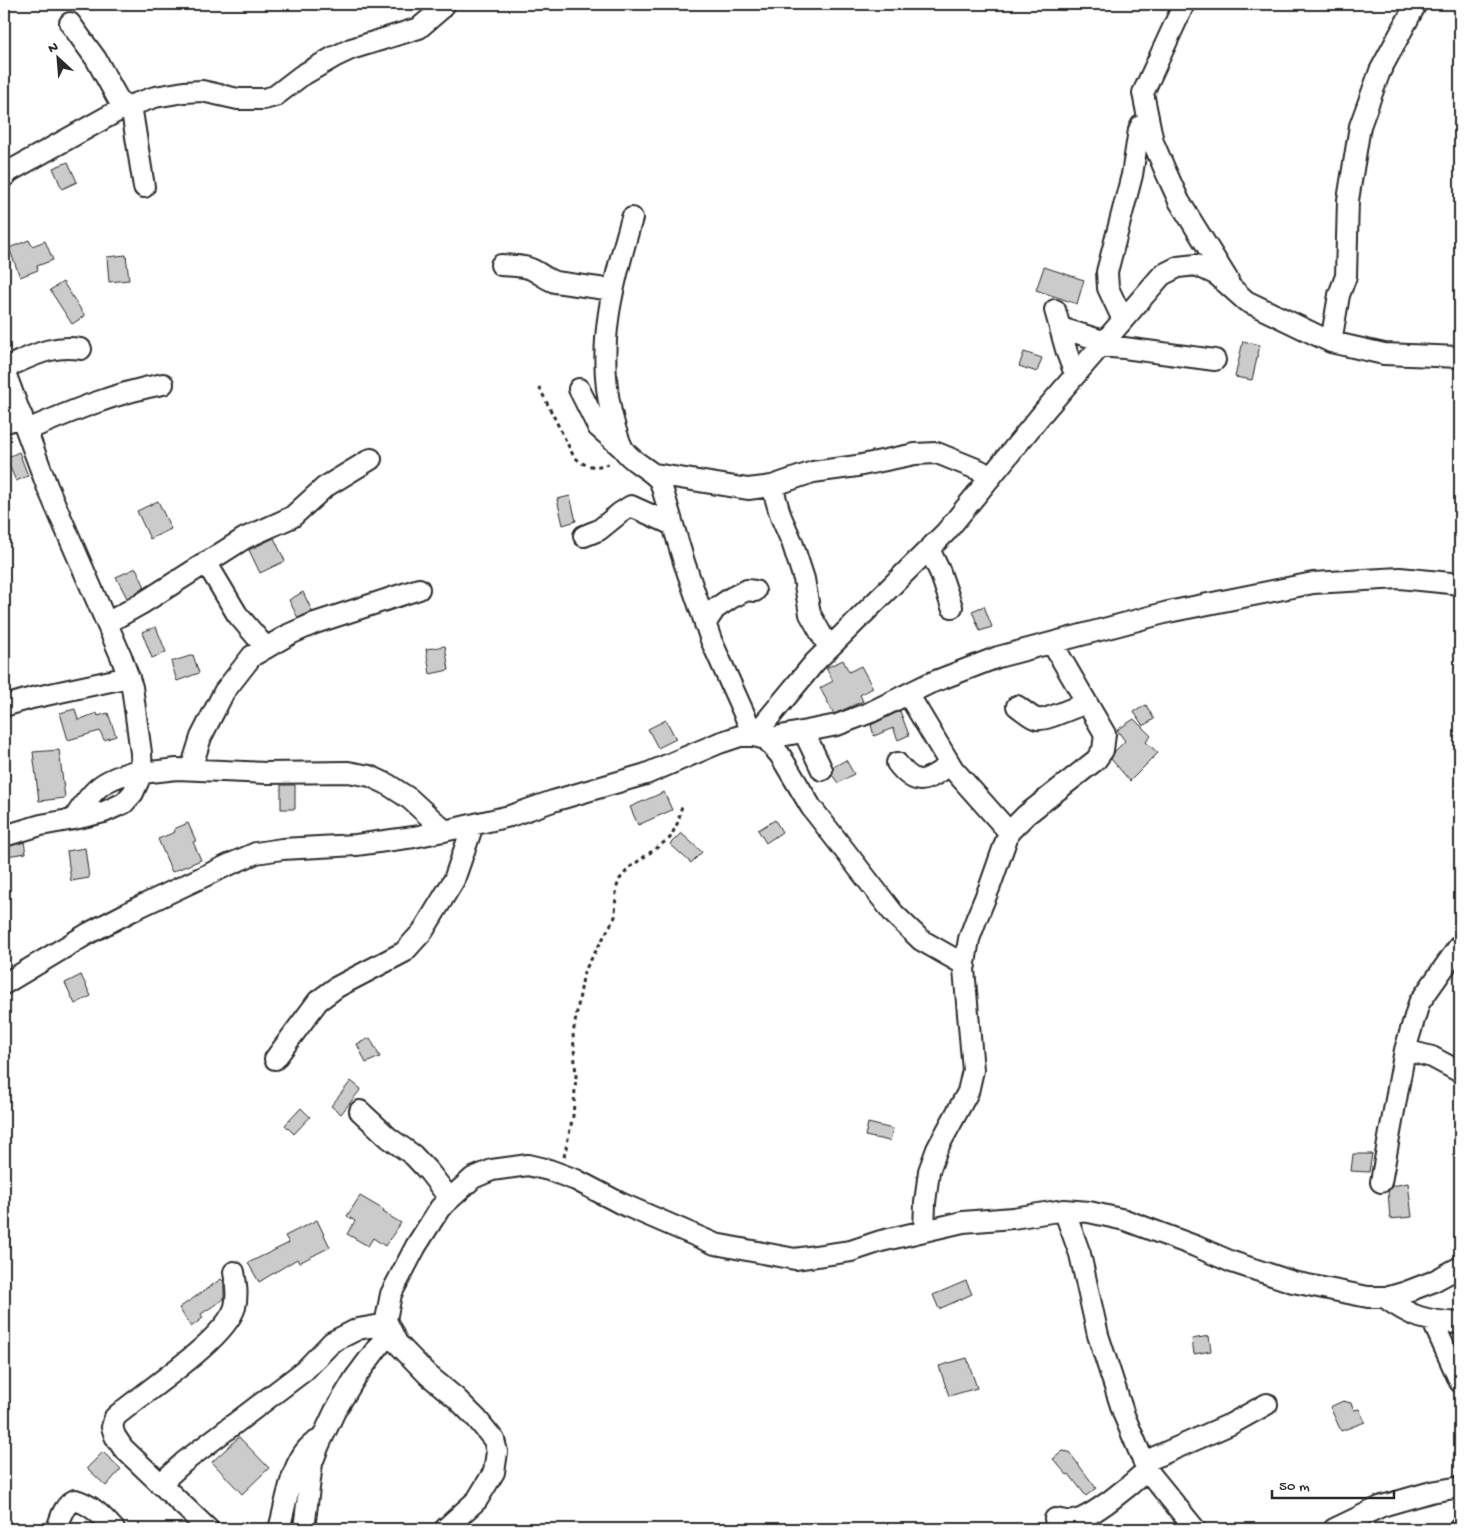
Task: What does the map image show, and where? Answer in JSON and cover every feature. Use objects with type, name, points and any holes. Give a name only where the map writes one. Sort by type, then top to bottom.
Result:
[{"type":"street","points":[[4,177],[10,170],[127,106],[155,97],[202,91],[238,99],[264,99],[275,96],[300,76],[351,49],[419,28],[445,4]]},
{"type":"street","points":[[1184,4],[1144,93],[1149,124],[1153,142],[1179,201],[1232,288]]},
{"type":"street","points":[[1331,342],[1338,295],[1346,276],[1348,200],[1360,126],[1380,71],[1416,4]]},
{"type":"street","points":[[70,23],[127,106],[144,187]]},
{"type":"street","points":[[1123,320],[1108,288],[1108,272],[1132,175],[1139,130],[1141,126],[1149,124]]},
{"type":"street","points":[[628,454],[614,426],[607,394],[604,366],[605,332],[613,290],[632,218]]},
{"type":"street","points":[[760,738],[815,662],[946,532],[1075,374],[1162,275],[1178,267],[1196,264],[1217,275],[1246,301],[1331,342],[1384,354],[1460,357]]},
{"type":"street","points":[[501,265],[533,270],[546,279],[555,282],[613,290]]},
{"type":"street","points":[[1075,374],[1058,319],[1101,344],[1214,360]]},
{"type":"street","points":[[4,836],[41,825],[104,812],[124,803],[133,793],[142,771],[138,726],[129,677],[18,423],[4,369],[42,352],[58,348],[81,349]]},
{"type":"street","points":[[18,423],[62,415],[131,390],[163,384]]},
{"type":"street","points":[[579,389],[598,427],[611,440],[655,474],[662,487],[705,624],[760,738],[780,755],[811,807],[894,914],[921,940],[965,965]]},
{"type":"street","points":[[655,474],[748,490],[772,486],[813,472],[857,466],[915,454],[937,453],[979,470],[991,477]]},
{"type":"street","points":[[107,623],[141,604],[245,538],[292,517],[324,487],[371,459]]},
{"type":"street","points":[[772,486],[804,579],[810,614],[829,648]]},
{"type":"street","points":[[584,536],[599,530],[631,506],[673,525]]},
{"type":"street","points":[[929,549],[940,572],[952,607]]},
{"type":"street","points":[[206,562],[237,614],[266,648]]},
{"type":"street","points":[[4,984],[89,933],[256,853],[282,849],[356,845],[445,831],[510,816],[553,801],[646,774],[720,742],[740,736],[760,738],[837,725],[870,712],[928,684],[998,658],[1168,612],[1314,583],[1400,578],[1460,584]]},
{"type":"street","points":[[191,769],[201,737],[224,692],[252,656],[290,634],[314,624],[419,589]]},
{"type":"street","points":[[705,624],[715,609],[731,598],[746,590],[755,591]]},
{"type":"street","points":[[924,1231],[929,1171],[936,1149],[968,1092],[973,1070],[965,965],[969,938],[1009,832],[1026,815],[1096,760],[1103,750],[1105,734],[1052,643]]},
{"type":"street","points":[[4,706],[129,677]]},
{"type":"street","points":[[908,694],[950,765],[1009,832]]},
{"type":"street","points":[[1016,706],[1037,719],[1042,719],[1050,718],[1087,703]]},
{"type":"street","points":[[804,732],[822,770]]},
{"type":"street","points":[[897,763],[909,777],[920,781],[950,765]]},
{"type":"street","points":[[74,819],[92,792],[101,784],[113,778],[142,771],[191,769],[266,773],[348,772],[370,776],[387,784],[410,799],[445,831]]},
{"type":"street","points":[[275,1059],[318,1001],[337,986],[404,952],[423,931],[454,880],[473,825]]},
{"type":"street","points":[[1381,1182],[1406,1050],[1419,1003],[1460,945]]},
{"type":"street","points":[[1406,1050],[1432,1057],[1460,1072]]},
{"type":"street","points":[[360,1111],[388,1138],[413,1155],[450,1199]]},
{"type":"street","points":[[445,1529],[477,1500],[494,1472],[497,1452],[494,1440],[456,1398],[428,1375],[397,1342],[386,1320],[391,1294],[429,1224],[440,1208],[473,1178],[492,1170],[528,1164],[576,1180],[620,1203],[715,1244],[784,1258],[795,1259],[851,1251],[963,1222],[1013,1218],[1064,1210],[1090,1212],[1125,1220],[1232,1262],[1293,1282],[1368,1297],[1384,1297],[1406,1292],[1432,1282],[1460,1267]]},
{"type":"street","points":[[1064,1210],[1080,1254],[1098,1335],[1124,1415],[1146,1466],[1195,1529]]},
{"type":"street","points":[[208,1529],[123,1448],[115,1436],[112,1427],[116,1417],[200,1350],[223,1326],[235,1307],[236,1289],[234,1272]]},
{"type":"street","points":[[1384,1297],[1416,1317],[1433,1322],[1460,1323]]},
{"type":"street","points":[[1433,1322],[1460,1382]]},
{"type":"street","points":[[304,1529],[312,1463],[321,1440],[340,1403],[389,1327]]},
{"type":"street","points":[[160,1484],[191,1457],[304,1371],[332,1342],[358,1329],[389,1327]]},
{"type":"street","points":[[1055,1518],[1070,1522],[1092,1513],[1131,1485],[1146,1466],[1267,1404]]},
{"type":"street","points":[[279,1529],[293,1472],[307,1448],[321,1440]]},
{"type":"street","points":[[1334,1529],[1382,1506],[1431,1492],[1460,1487]]},
{"type":"street","points":[[57,1529],[64,1510],[69,1503],[75,1500],[91,1508],[114,1529]]},
{"type":"path","points":[[539,387],[573,455],[579,462],[596,468],[628,454]]},
{"type":"path","points":[[560,1174],[573,1116],[576,1077],[573,1034],[584,972],[615,917],[616,890],[619,880],[629,868],[670,838],[678,822],[682,805]]},
{"type":"building","points":[[68,162],[77,182],[62,189],[53,168]]},
{"type":"building","points":[[29,240],[32,246],[45,241],[53,260],[37,266],[38,270],[20,277],[9,248]]},
{"type":"building","points":[[126,255],[129,280],[109,282],[107,257]]},
{"type":"building","points":[[1044,267],[1084,280],[1077,304],[1036,290]]},
{"type":"building","points":[[63,282],[85,316],[72,324],[50,290]]},
{"type":"building","points":[[1243,341],[1260,345],[1252,380],[1235,377]]},
{"type":"building","points":[[1024,352],[1042,358],[1037,372],[1019,366]]},
{"type":"building","points":[[19,452],[28,476],[16,481],[6,458]]},
{"type":"building","points":[[570,496],[576,521],[563,525],[557,499]]},
{"type":"building","points":[[158,501],[171,529],[150,539],[137,511]]},
{"type":"building","points":[[274,538],[285,561],[260,573],[249,550]]},
{"type":"building","points":[[136,568],[145,587],[127,598],[116,577]]},
{"type":"building","points":[[303,592],[312,611],[298,618],[289,600]]},
{"type":"building","points":[[984,606],[992,627],[980,631],[972,611]]},
{"type":"building","points":[[156,627],[166,652],[152,658],[142,632]]},
{"type":"building","points":[[445,646],[449,670],[430,674],[426,649]]},
{"type":"building","points":[[193,655],[199,673],[177,681],[171,662]]},
{"type":"building","points":[[843,660],[849,672],[861,666],[873,688],[860,695],[863,701],[834,714],[820,688],[833,681],[826,668]]},
{"type":"building","points":[[1146,705],[1154,719],[1143,726],[1134,712]]},
{"type":"building","points":[[75,709],[78,720],[97,713],[98,716],[108,713],[116,736],[104,740],[100,731],[68,740],[60,713]]},
{"type":"building","points":[[900,711],[909,735],[898,740],[893,728],[874,736],[871,725]]},
{"type":"building","points":[[1134,719],[1151,736],[1146,742],[1158,753],[1130,781],[1111,759],[1115,751],[1125,741],[1117,730]]},
{"type":"building","points":[[666,720],[676,739],[658,748],[648,729]]},
{"type":"building","points":[[59,750],[65,798],[39,801],[33,752]]},
{"type":"building","points":[[846,760],[854,774],[838,783],[832,775],[833,767]]},
{"type":"building","points":[[281,785],[295,785],[295,809],[281,809]]},
{"type":"building","points":[[664,792],[672,810],[638,825],[630,807]]},
{"type":"building","points":[[775,820],[782,832],[766,843],[758,830]]},
{"type":"building","points":[[188,823],[196,841],[193,842],[201,860],[172,872],[158,839],[175,832],[174,829]]},
{"type":"building","points":[[681,833],[702,852],[691,863],[670,844]]},
{"type":"building","points":[[24,842],[26,853],[7,856],[6,847]]},
{"type":"building","points":[[85,848],[89,878],[71,881],[67,851]]},
{"type":"building","points":[[81,975],[91,996],[75,1004],[65,983]]},
{"type":"building","points":[[370,1038],[380,1057],[366,1063],[357,1044]]},
{"type":"building","points":[[351,1081],[361,1089],[341,1114],[331,1106]]},
{"type":"building","points":[[301,1108],[310,1117],[294,1134],[285,1125]]},
{"type":"building","points":[[868,1123],[893,1129],[890,1141],[865,1136]]},
{"type":"building","points":[[1353,1154],[1372,1154],[1369,1172],[1351,1171]]},
{"type":"building","points":[[1408,1183],[1412,1217],[1390,1219],[1388,1191],[1392,1186]]},
{"type":"building","points":[[360,1196],[384,1210],[383,1212],[401,1223],[385,1246],[373,1238],[368,1246],[347,1234],[355,1221],[347,1216]]},
{"type":"building","points":[[317,1220],[330,1247],[299,1263],[297,1259],[259,1282],[248,1263],[289,1243],[285,1236]]},
{"type":"building","points":[[221,1279],[224,1282],[224,1299],[201,1314],[203,1318],[191,1327],[179,1308]]},
{"type":"building","points":[[966,1281],[972,1294],[939,1309],[933,1295]]},
{"type":"building","points":[[1209,1336],[1211,1351],[1194,1354],[1192,1339]]},
{"type":"building","points":[[967,1358],[977,1388],[949,1396],[939,1366]]},
{"type":"building","points":[[1343,1401],[1351,1403],[1354,1410],[1359,1409],[1365,1422],[1341,1431],[1330,1407]]},
{"type":"building","points":[[239,1437],[269,1468],[242,1494],[212,1462]]},
{"type":"building","points":[[1063,1451],[1069,1452],[1096,1488],[1086,1496],[1069,1474],[1067,1475],[1053,1459]]},
{"type":"building","points":[[103,1452],[121,1469],[106,1486],[87,1468]]}]
